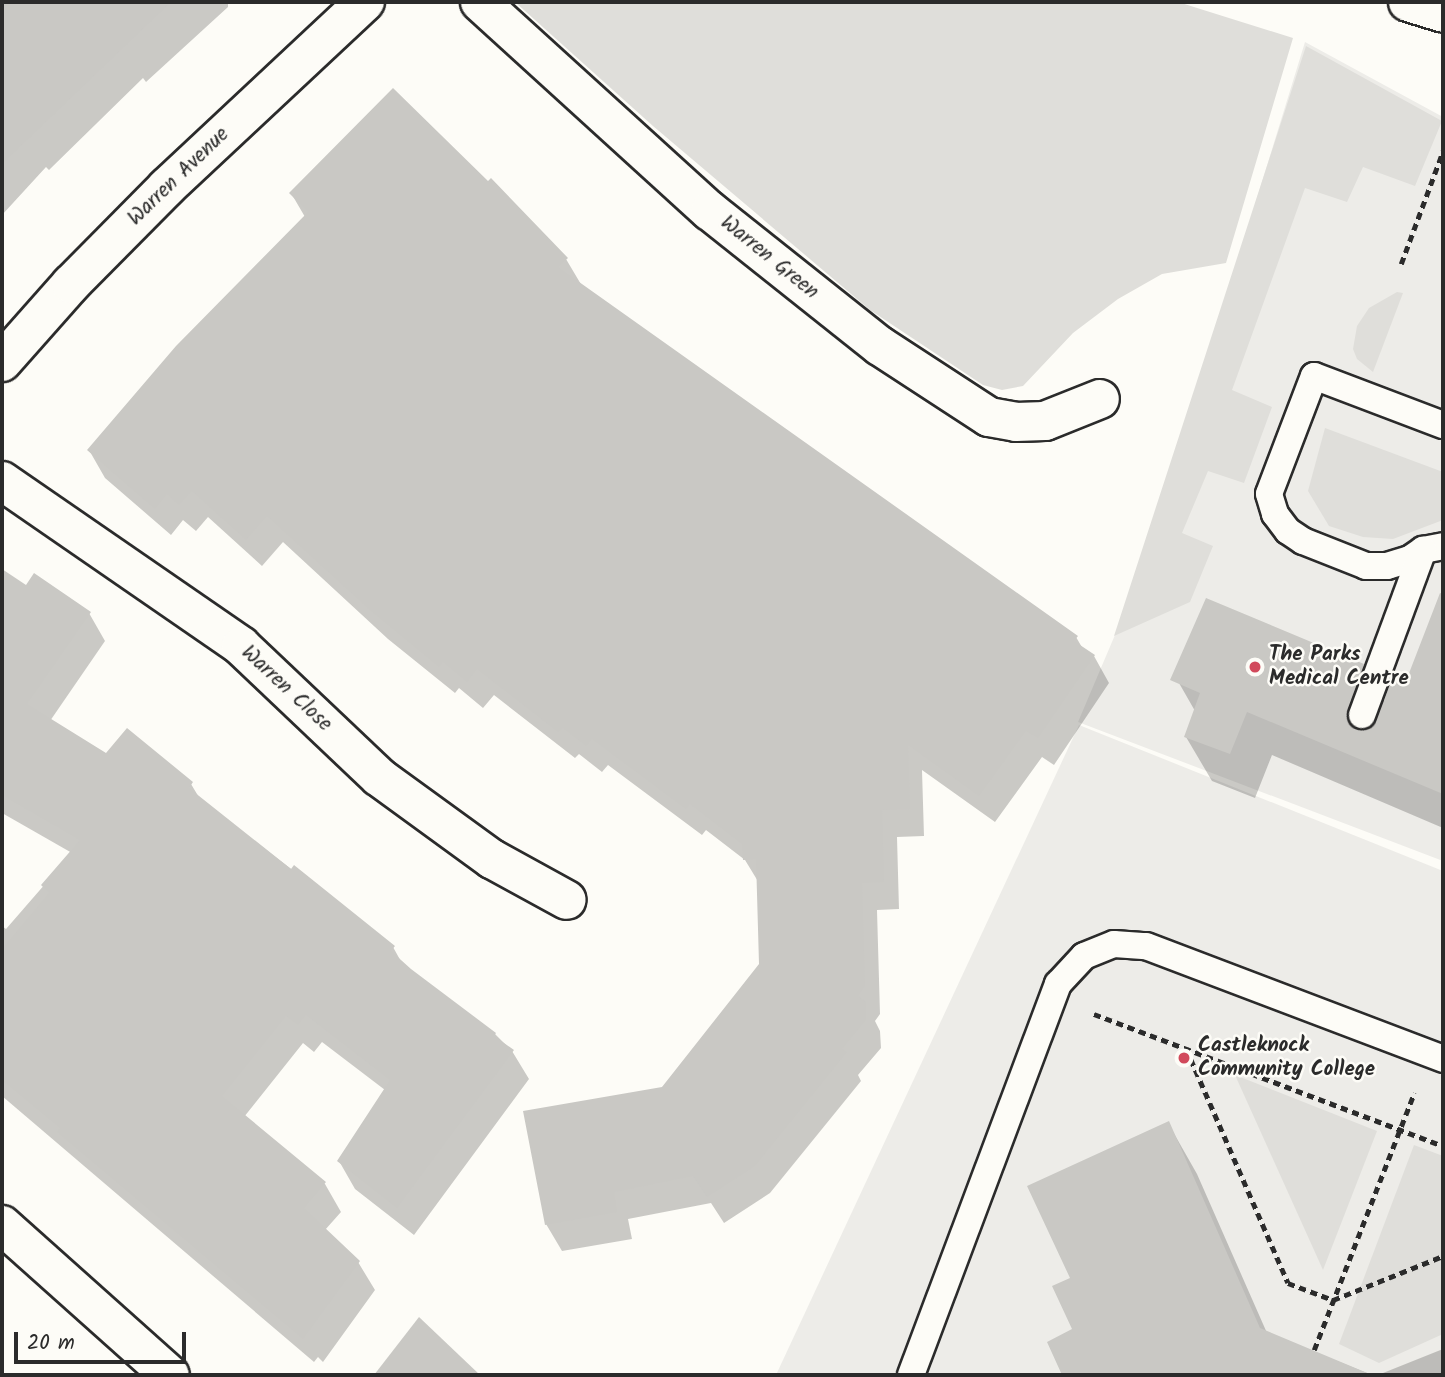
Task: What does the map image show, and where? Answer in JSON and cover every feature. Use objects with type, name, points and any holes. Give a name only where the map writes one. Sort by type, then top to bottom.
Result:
[{"type":"street","name":"Warren Avenue","points":[[2,362],[71,284],[167,187],[365,2]]},
{"type":"street","name":"Warren Green","points":[[480,2],[710,211],[880,346],[989,417],[1016,422],[1045,421],[1100,399]]},
{"type":"street","points":[[1408,2],[1443,13]]},
{"type":"street","name":"Warren Close","points":[[2,481],[241,646],[379,777],[492,859],[567,900]]},
{"type":"street","points":[[2,1226],[170,1375]]},
{"type":"lane","points":[[1433,548],[1387,566],[1366,566],[1303,541],[1288,531],[1275,514],[1269,494],[1314,376],[1443,425]]},
{"type":"lane","points":[[1362,715],[1433,548]]},
{"type":"lane","points":[[911,1375],[1058,984],[1084,956],[1114,944],[1146,946],[1436,1056]]},
{"type":"path","points":[[1401,264],[1443,151]]},
{"type":"path","points":[[1053,998],[1443,1146]]},
{"type":"path","points":[[1186,1048],[1288,1283],[1333,1300],[1443,1256]]},
{"type":"path","points":[[1314,1350],[1399,1129],[1436,1056]]},
{"type":"shaded area","points":[[515,2],[1178,2],[1293,38],[1226,263],[1162,274],[1118,299],[1073,333],[1023,386],[1002,390],[983,385],[870,310],[653,126]]},
{"type":"shaded area","points":[[1305,42],[1443,117],[1443,861],[1078,722],[1143,569]]},
{"type":"shaded area","points":[[1306,46],[1442,121],[1415,186],[1363,167],[1347,202],[1305,188],[1232,390],[1272,407],[1244,483],[1208,471],[1182,533],[1213,546],[1190,602],[1114,636]]},
{"type":"shaded area","points":[[1397,292],[1403,293],[1373,372],[1357,359],[1353,349],[1357,326],[1369,308]]},
{"type":"shaded area","points":[[1325,428],[1443,472],[1443,520],[1393,539],[1363,537],[1329,526],[1308,491]]},
{"type":"shaded area","name":"Castleknock Community College","points":[[1079,725],[1443,871],[1443,1375],[776,1375]]},
{"type":"shaded area","points":[[1235,1075],[1377,1131],[1323,1270]]},
{"type":"shaded area","points":[[1414,1145],[1443,1156],[1443,1334],[1379,1363],[1339,1344]]},
{"type":"building","points":[[2,2],[171,2],[2,164]]},
{"type":"building","points":[[393,88],[488,181],[491,178],[568,258],[558,267],[1078,636],[1074,641],[1095,655],[1038,738],[1026,731],[979,796],[908,745],[910,809],[882,810],[884,882],[862,883],[865,986],[858,996],[866,1002],[866,1020],[842,1049],[847,1052],[755,1166],[707,1197],[693,1176],[614,1192],[617,1212],[545,1225],[523,1111],[662,1087],[759,964],[756,859],[743,860],[742,844],[690,804],[686,809],[592,739],[586,746],[563,728],[558,732],[477,669],[467,682],[443,662],[439,667],[371,611],[267,516],[246,540],[192,491],[179,505],[167,494],[155,509],[87,450],[176,346],[308,212],[289,193]]},
{"type":"building","points":[[2,569],[26,585],[34,573],[91,612],[27,704],[106,753],[127,728],[193,782],[189,788],[291,869],[294,865],[395,946],[391,951],[411,969],[496,1033],[494,1036],[514,1050],[397,1208],[337,1161],[390,1080],[306,1015],[298,1025],[286,1016],[222,1096],[326,1182],[304,1208],[360,1261],[303,1339],[57,1132],[60,1128],[2,1080],[2,949],[49,893],[41,885],[80,840],[2,795]]},
{"type":"building","points":[[1440,593],[1443,594],[1443,794],[1247,712],[1230,754],[1184,737],[1200,693],[1170,680],[1206,598],[1364,664],[1346,717],[1350,726],[1364,731],[1377,720],[1393,676],[1406,681]]},
{"type":"building","points":[[1169,1121],[1260,1328],[1372,1375],[1062,1375],[1047,1342],[1072,1329],[1052,1286],[1070,1278],[1027,1186]]},
{"type":"building","points":[[419,1317],[480,1375],[374,1375]]},
{"type":"place","name":"The Parks Medical Centre","points":[[1255,667]]},
{"type":"place","name":"Castleknock Community College","points":[[1184,1058]]}]
